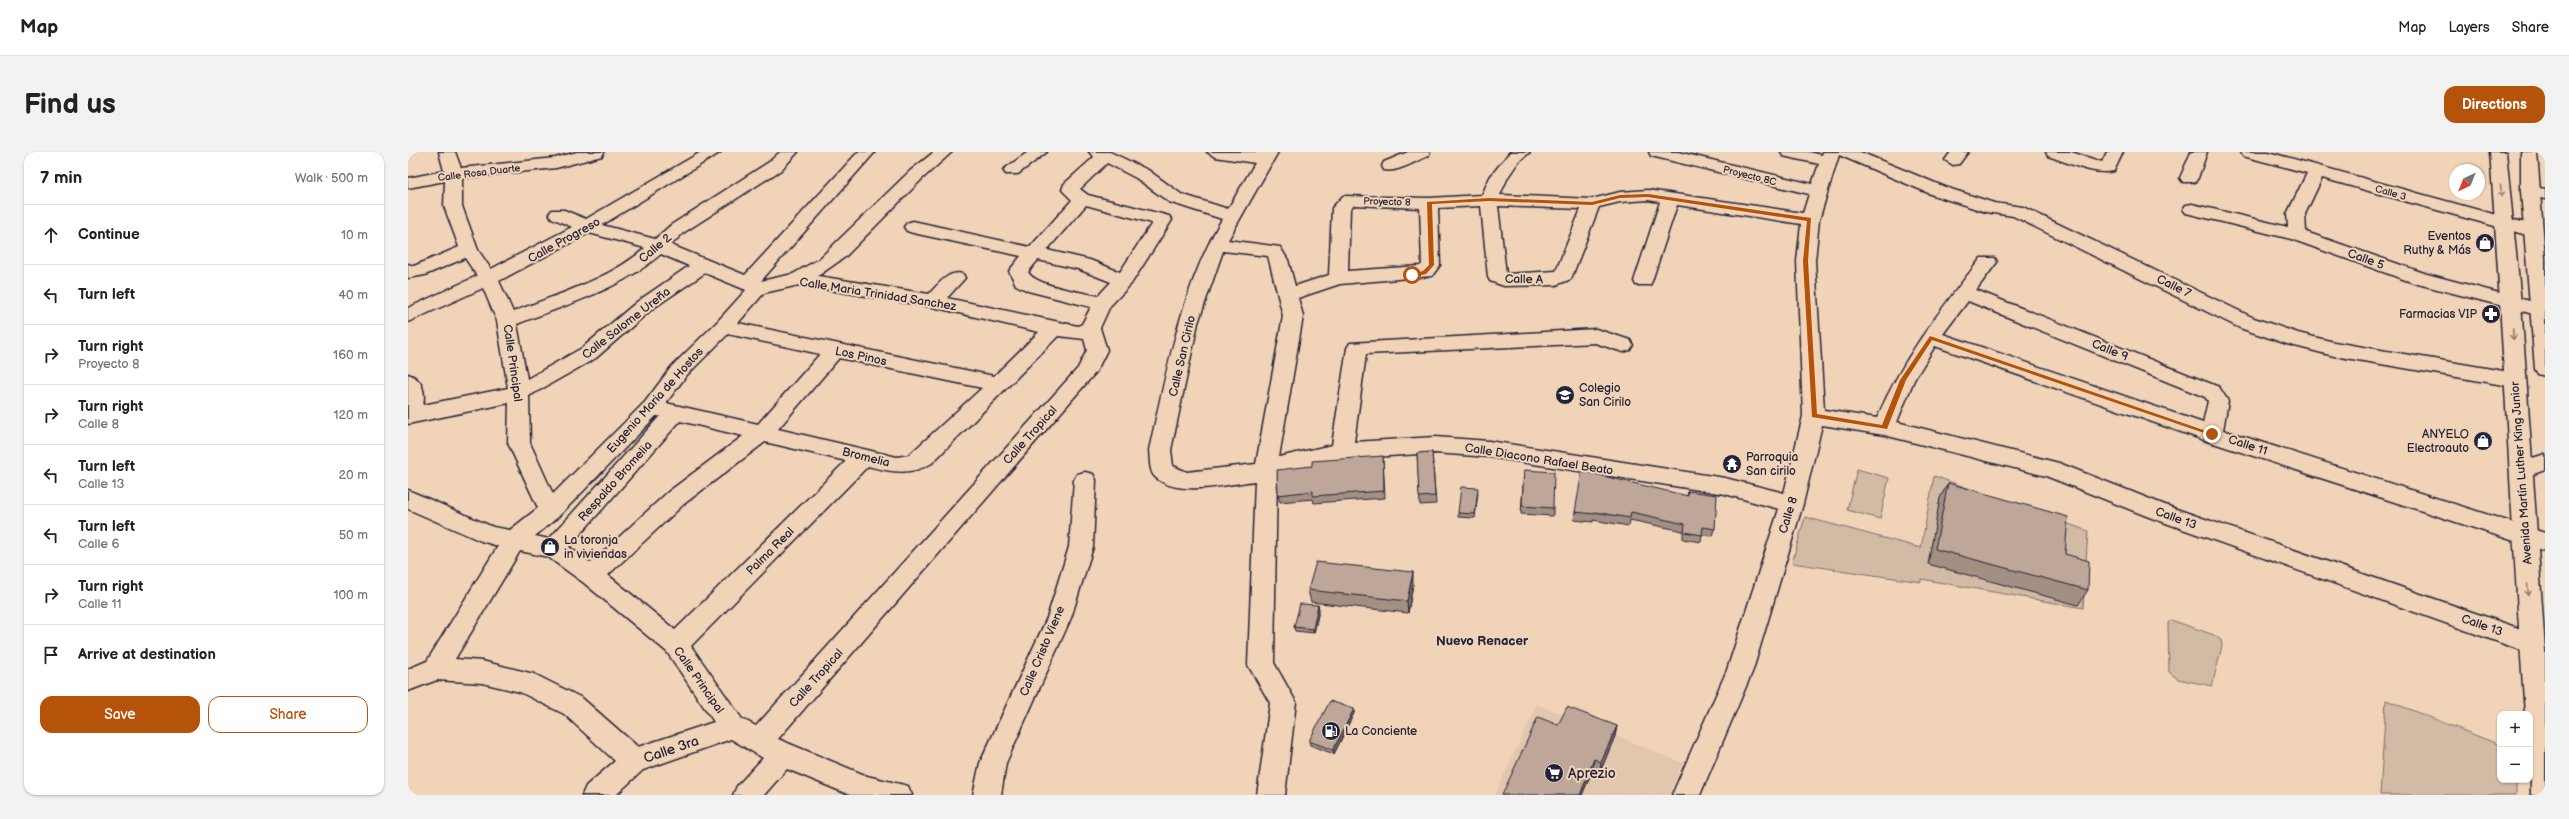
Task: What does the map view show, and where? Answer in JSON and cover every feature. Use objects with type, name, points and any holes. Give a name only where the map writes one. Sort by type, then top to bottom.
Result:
[{"type":"street","name":"Calle Principal","points":[[447,152],[454,174],[453,206],[469,250],[489,280],[507,321],[519,393],[519,443],[550,511]]},
{"type":"street","points":[[487,170],[512,152]]},
{"type":"street","name":"Calle Rosa Duarte","points":[[408,183],[454,174],[556,163],[595,152]]},
{"type":"street","name":"Calle Progreso","points":[[408,316],[489,280],[589,226],[713,152]]},
{"type":"street","name":"Calle 2","points":[[507,321],[598,286],[644,259],[677,228],[775,166],[790,152]]},
{"type":"street","name":"Eugenio Maria de Hostos","points":[[550,511],[652,407],[680,371],[724,327],[753,286],[867,152]]},
{"type":"street","points":[[799,279],[826,263],[838,253],[916,175],[944,152]]},
{"type":"street","points":[[1012,170],[1039,152]]},
{"type":"street","points":[[1215,152],[1267,155]]},
{"type":"street","points":[[1390,166],[1422,152]]},
{"type":"street","name":"Calle A","points":[[1522,152],[1513,157],[1499,177],[1489,200],[1496,275],[1504,280],[1556,279],[1564,275],[1592,204]]},
{"type":"street","name":"Proyecto 8C","points":[[1657,152],[1819,191]]},
{"type":"street","name":"Calle 7","points":[[1789,152],[1835,155],[1992,208],[2017,211],[2247,323],[2274,332],[2334,349],[2515,380]]},
{"type":"street","points":[[2051,155],[2100,167],[2108,167],[2115,152]]},
{"type":"street","points":[[2189,178],[2199,152]]},
{"type":"street","name":"Calle 3","points":[[2249,152],[2504,224],[2534,231]]},
{"type":"street","name":"Avenida Martín Luther King Junior","points":[[2498,152],[2511,303],[2522,470],[2535,539],[2532,643],[2545,795]]},
{"type":"street","points":[[2529,152],[2538,193],[2534,231],[2540,254],[2540,310],[2545,369]]},
{"type":"street","points":[[1090,328],[1102,304],[1124,280],[1163,220],[1082,199],[1071,190],[1073,184],[1101,154],[1142,174],[1175,198],[1233,216]]},
{"type":"street","name":"Calle San Cirilo","points":[[1267,155],[1216,245],[1188,323],[1160,450],[1163,471],[1185,481],[1275,467]]},
{"type":"street","name":"Calle 8","points":[[1686,795],[1740,670],[1792,504],[1814,416],[1806,261],[1810,220],[1819,191],[1835,155]]},
{"type":"street","points":[[2297,235],[2296,214],[2317,171]]},
{"type":"street","name":"Proyecto 8","points":[[1338,278],[1341,208],[1345,202],[1354,200],[1429,203],[1489,200],[1592,204],[1620,197],[1648,195],[1810,220]]},
{"type":"street","points":[[1082,199],[1018,271],[1024,281],[1035,287],[1102,304]]},
{"type":"street","points":[[1643,281],[1670,199]]},
{"type":"street","points":[[1289,294],[1338,278],[1412,275],[1429,269],[1431,265],[1429,203]]},
{"type":"street","name":"Calle 5","points":[[2192,209],[2297,235],[2422,280],[2540,310]]},
{"type":"street","points":[[558,214],[589,226],[658,246],[753,286]]},
{"type":"street","points":[[913,227],[1083,264],[1124,280]]},
{"type":"street","points":[[1216,245],[1274,251],[1279,260],[1289,294],[1293,316],[1275,467],[1261,665],[1283,702],[1271,795]]},
{"type":"street","points":[[408,270],[412,273],[469,250]]},
{"type":"street","points":[[1884,427],[1904,380],[1930,338],[1988,262]]},
{"type":"street","name":"Calle Salome Ureña","points":[[409,416],[519,393],[589,353],[645,305],[704,265]]},
{"type":"street","points":[[933,301],[956,278]]},
{"type":"street","name":"Calle Maria Trinidad Sanchez","points":[[753,286],[799,279],[933,301],[1054,329],[1080,333],[1090,328]]},
{"type":"street","name":"Calle 9","points":[[1965,293],[2212,392],[2218,401],[2212,434]]},
{"type":"street","name":"Los Pinos","points":[[724,327],[999,384]]},
{"type":"street","name":"Calle Tropical","points":[[758,743],[1086,372],[1097,350],[1090,328]]},
{"type":"street","name":"Bromelia","points":[[652,407],[763,432],[897,465],[914,462],[924,457],[1054,329]]},
{"type":"street","points":[[1342,451],[1357,348],[1596,336],[1623,345]]},
{"type":"street","name":"Calle 11","points":[[1930,338],[2212,434],[2535,539]]},
{"type":"street","points":[[592,576],[676,498],[763,432],[834,351]]},
{"type":"street","points":[[408,381],[413,387],[415,395],[409,416]]},
{"type":"street","name":"Respaldo Bromelia","points":[[554,549],[676,412]]},
{"type":"street","name":"Calle 13","points":[[1814,416],[1884,427],[2051,469],[2157,511],[2532,643]]},
{"type":"street","name":"Calle Diacono Rafael Beato","points":[[1275,467],[1342,451],[1435,445],[1489,449],[1725,486],[1792,504]]},
{"type":"street","name":"Palma Real","points":[[676,645],[864,457]]},
{"type":"street","points":[[2522,470],[2545,462]]},
{"type":"street","name":"Calle Cristo Viene","points":[[987,795],[993,763],[1059,618],[1081,547],[1085,480]]},
{"type":"street","name":"Calle Principal","points":[[408,499],[489,535],[554,549],[592,576],[676,645],[733,727],[758,743],[782,755],[865,792],[898,795]]},
{"type":"street","points":[[436,669],[514,540],[550,511]]},
{"type":"street","points":[[408,680],[436,669],[482,672],[525,682],[574,706],[634,761]]},
{"type":"street","name":"Calle 3ra","points":[[596,795],[634,761],[733,727]]},
{"type":"street","points":[[747,795],[782,755]]},
{"type":"shaded area","points":[[1857,469],[1889,478],[1880,519],[1847,510]]},
{"type":"shaded area","points":[[1934,476],[2088,531],[2083,608],[1921,579],[1921,582],[1792,563],[1805,517],[1921,548]]},
{"type":"shaded area","points":[[2171,620],[2214,635],[2221,640],[2222,646],[2212,686],[2178,679],[2169,672],[2168,623]]},
{"type":"shaded area","points":[[2386,700],[2497,744],[2497,783],[2516,783],[2516,795],[2380,795]]},
{"type":"shaded area","points":[[1537,704],[1683,763],[1669,795],[1495,795]]},
{"type":"building","points":[[1432,452],[1435,496],[1419,497],[1417,453]]},
{"type":"building","points":[[1383,456],[1384,491],[1313,496],[1313,491],[1278,495],[1277,470],[1312,466],[1312,461]]},
{"type":"building","points":[[1524,470],[1554,472],[1553,508],[1522,506]]},
{"type":"building","points":[[1582,471],[1688,496],[1688,491],[1717,495],[1715,529],[1703,527],[1702,535],[1684,532],[1685,524],[1631,512],[1630,518],[1594,512],[1594,514],[1575,512]]},
{"type":"building","points":[[1948,483],[2068,517],[2065,554],[2089,561],[2088,590],[1935,549]]},
{"type":"building","points":[[1461,487],[1478,488],[1475,514],[1458,513]]},
{"type":"building","points":[[1316,562],[1413,572],[1407,601],[1308,590]]},
{"type":"building","points":[[1300,604],[1318,605],[1313,629],[1294,627]]},
{"type":"building","name":"La Conciente","points":[[1330,701],[1354,709],[1333,750],[1309,741]]},
{"type":"building","name":"Aprezio","points":[[1567,707],[1617,726],[1601,762],[1594,759],[1580,795],[1502,795],[1538,717],[1558,725]]},
{"type":"place","name":"Eventos Ruthy & Más","points":[[2485,243]]},
{"type":"place","name":"Farmacias VIP","points":[[2491,314]]},
{"type":"place","name":"Colegio San Cirilo","points":[[1565,395]]},
{"type":"place","name":"ANYELO Electroauto","points":[[2483,441]]},
{"type":"place","name":"Parroquia San cirilo","points":[[1732,464]]},
{"type":"place","name":"La toronja in viviendas","points":[[550,547]]},
{"type":"place","name":"La Conciente","points":[[1331,731]]},
{"type":"place","name":"Aprezio","points":[[1554,773]]},
{"type":"district","name":"Nuevo Renacer","points":[[1482,640]]},
{"type":"route","points":[[1412,275],[1424,272],[1429,269],[1431,265],[1429,203],[1489,200],[1592,204],[1620,197],[1648,195],[1810,220],[1806,261],[1814,416],[1884,427],[1904,380],[1930,338],[2212,434]]}]
